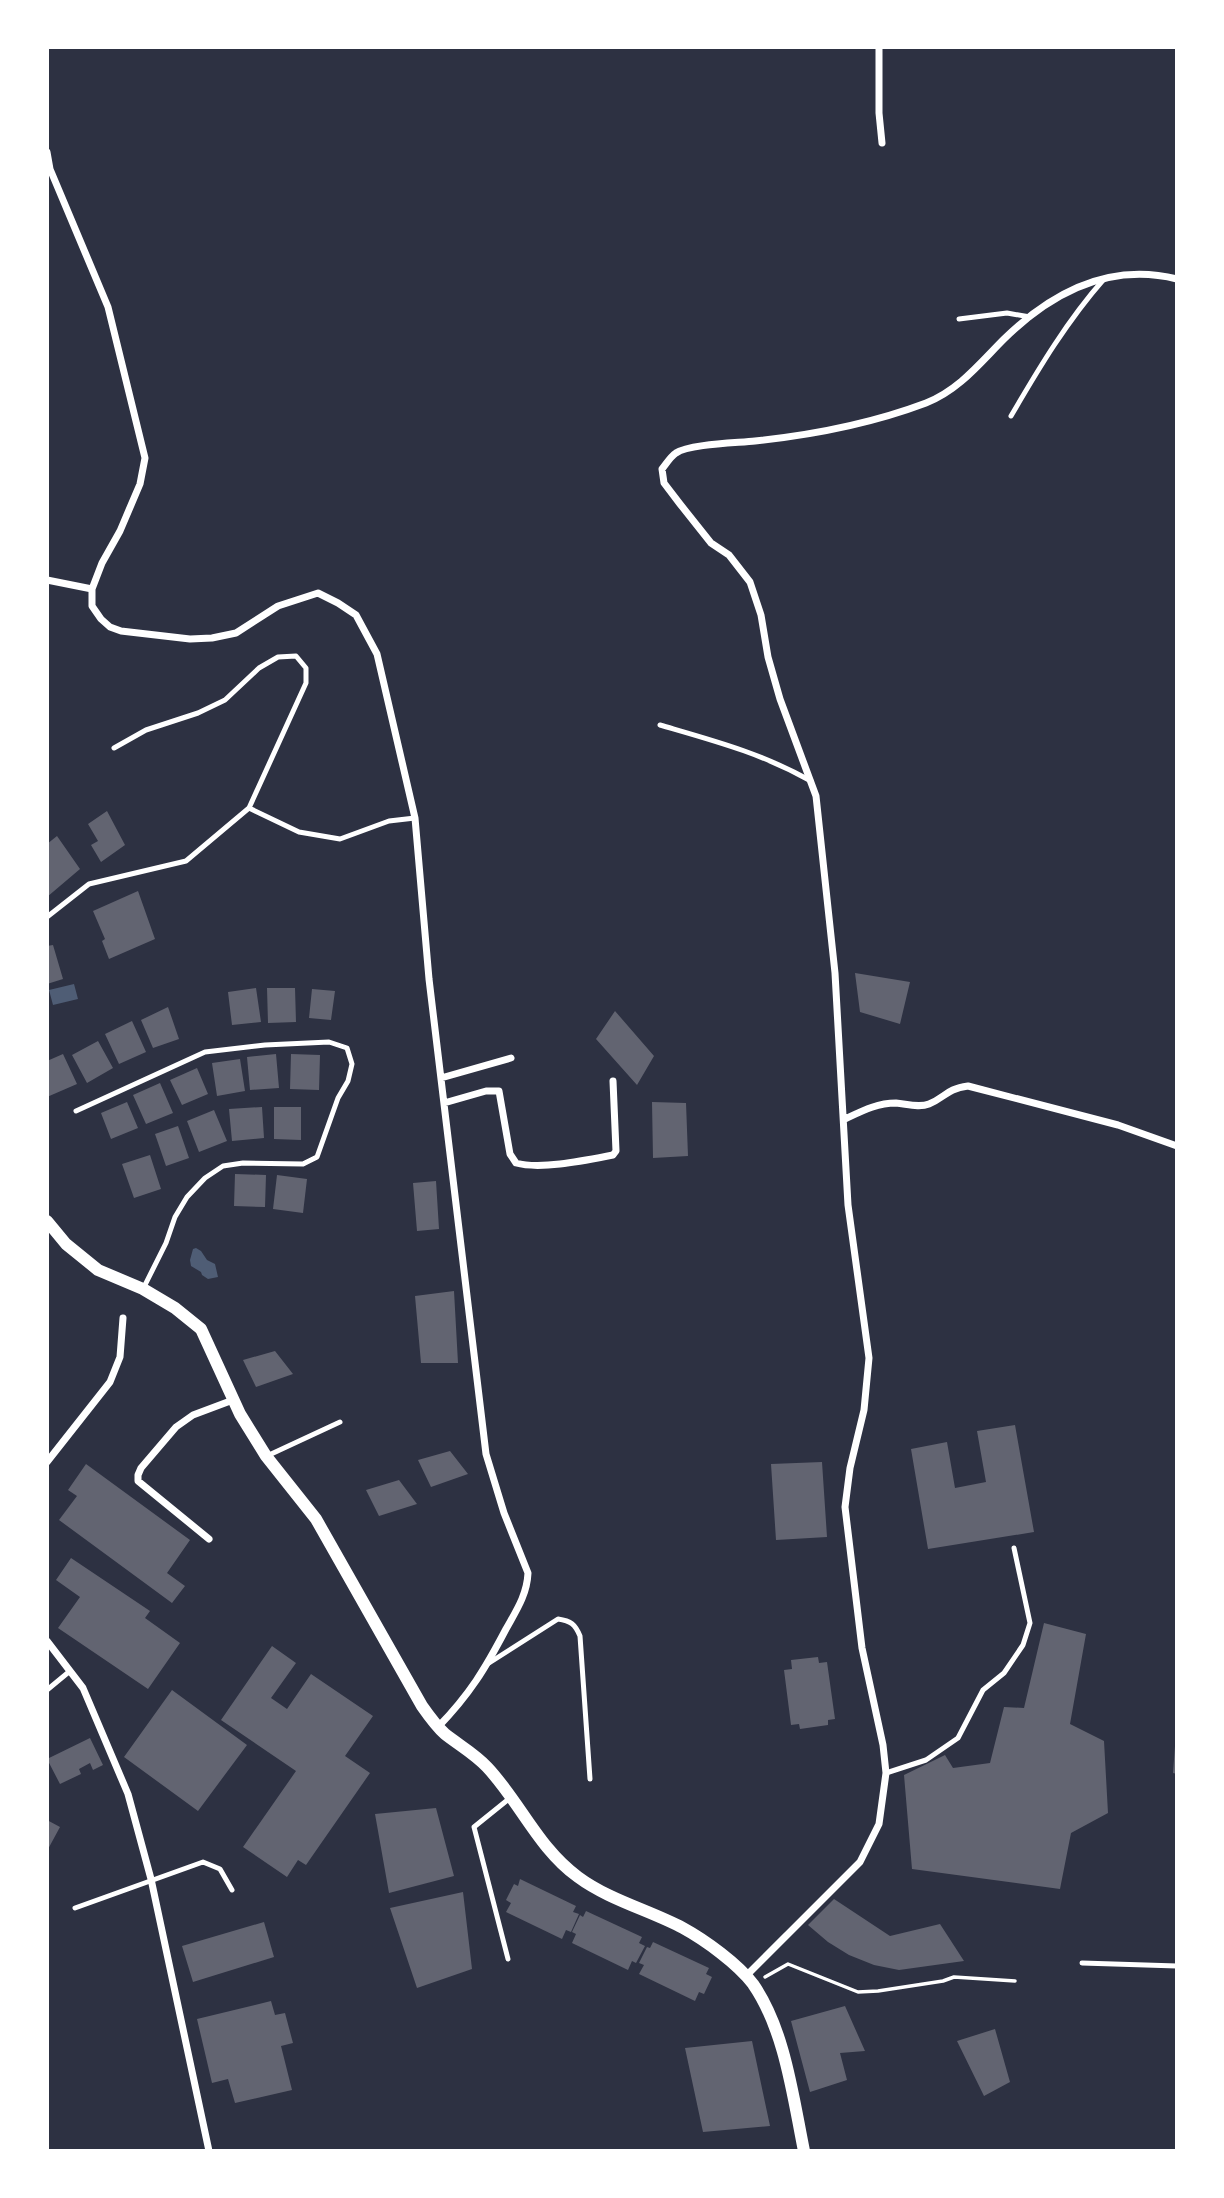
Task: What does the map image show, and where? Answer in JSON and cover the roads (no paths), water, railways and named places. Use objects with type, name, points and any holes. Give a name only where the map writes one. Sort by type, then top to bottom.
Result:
[{"type":"street","points":[[879,47],[882,144]]},
{"type":"street","points":[[47,152],[50,169],[108,306],[145,458],[140,484],[120,531],[102,562],[92,589],[92,606],[101,620],[121,631],[190,639],[212,638],[236,633],[278,606],[318,593],[356,615],[377,654],[415,818],[429,979],[486,1454],[504,1513],[528,1573],[528,1583],[522,1600],[489,1663],[461,1703],[438,1727]]},
{"type":"street","points":[[749,1980],[860,1862],[879,1825],[886,1773],[883,1745],[862,1648],[845,1507],[850,1468],[864,1410],[869,1358],[848,1205],[835,973],[816,796],[780,699],[768,657],[761,615],[750,582],[729,555],[711,543],[664,483],[662,469],[676,452],[837,427],[929,402],[968,377],[1006,337],[1046,304],[1070,290],[1106,277],[1133,273],[1177,279]]},
{"type":"street","points":[[47,580],[92,589]]},
{"type":"street","points":[[441,1078],[511,1058]]},
{"type":"street","points":[[444,1103],[498,1090],[501,1094],[510,1154],[516,1163],[529,1166],[583,1160],[613,1155],[615,1151],[613,1082]]},
{"type":"street","points":[[845,1119],[876,1105],[929,1104],[953,1088],[968,1086],[1118,1125],[1177,1146]]},
{"type":"street","points":[[47,1221],[66,1244],[98,1270],[143,1289],[175,1308],[201,1329],[233,1400],[266,1456],[316,1519],[422,1706],[438,1727],[485,1765],[512,1797],[546,1847],[578,1877],[600,1890],[685,1929],[717,1951],[749,1980],[771,2018],[789,2074],[804,2151]]},
{"type":"street","points":[[47,1462],[110,1382],[120,1357],[123,1318]]},
{"type":"street","points":[[209,1539],[138,1481],[138,1475],[176,1427],[192,1415],[233,1400]]},
{"type":"street","points":[[47,1641],[83,1688],[128,1794],[151,1879],[209,2151]]},
{"type":"lane","points":[[1011,416],[1064,329],[1106,277]]},
{"type":"lane","points":[[959,319],[1007,313],[1030,317]]},
{"type":"lane","points":[[47,917],[89,884],[186,861],[249,808],[306,683],[306,668],[296,656],[278,657],[259,668],[225,700],[198,713],[146,730],[114,748]]},
{"type":"lane","points":[[660,725],[751,752],[812,782]]},
{"type":"lane","points":[[249,808],[299,832],[340,839],[389,821],[415,818]]},
{"type":"lane","points":[[76,1111],[205,1052],[265,1045],[329,1042],[347,1048],[352,1064],[348,1081],[338,1098],[317,1157],[303,1164],[243,1163],[223,1166],[205,1178],[187,1197],[175,1217],[166,1243],[143,1289]]},
{"type":"lane","points":[[266,1456],[340,1422]]},
{"type":"lane","points":[[886,1773],[926,1760],[958,1738],[984,1690],[1004,1673],[1023,1645],[1030,1623],[1014,1548]]},
{"type":"lane","points":[[489,1663],[558,1619],[569,1620],[576,1626],[580,1636],[590,1779]]},
{"type":"lane","points":[[47,1690],[70,1671]]},
{"type":"lane","points":[[508,1959],[474,1826],[512,1797]]},
{"type":"lane","points":[[75,1908],[203,1861],[220,1869],[232,1889]]},
{"type":"lane","points":[[1082,1963],[1177,1966]]},
{"type":"water","points":[[74,984],[78,999],[53,1005],[49,990]]},
{"type":"water","points":[[196,1248],[215,1264],[218,1277],[208,1279],[191,1266],[193,1249]]}]
